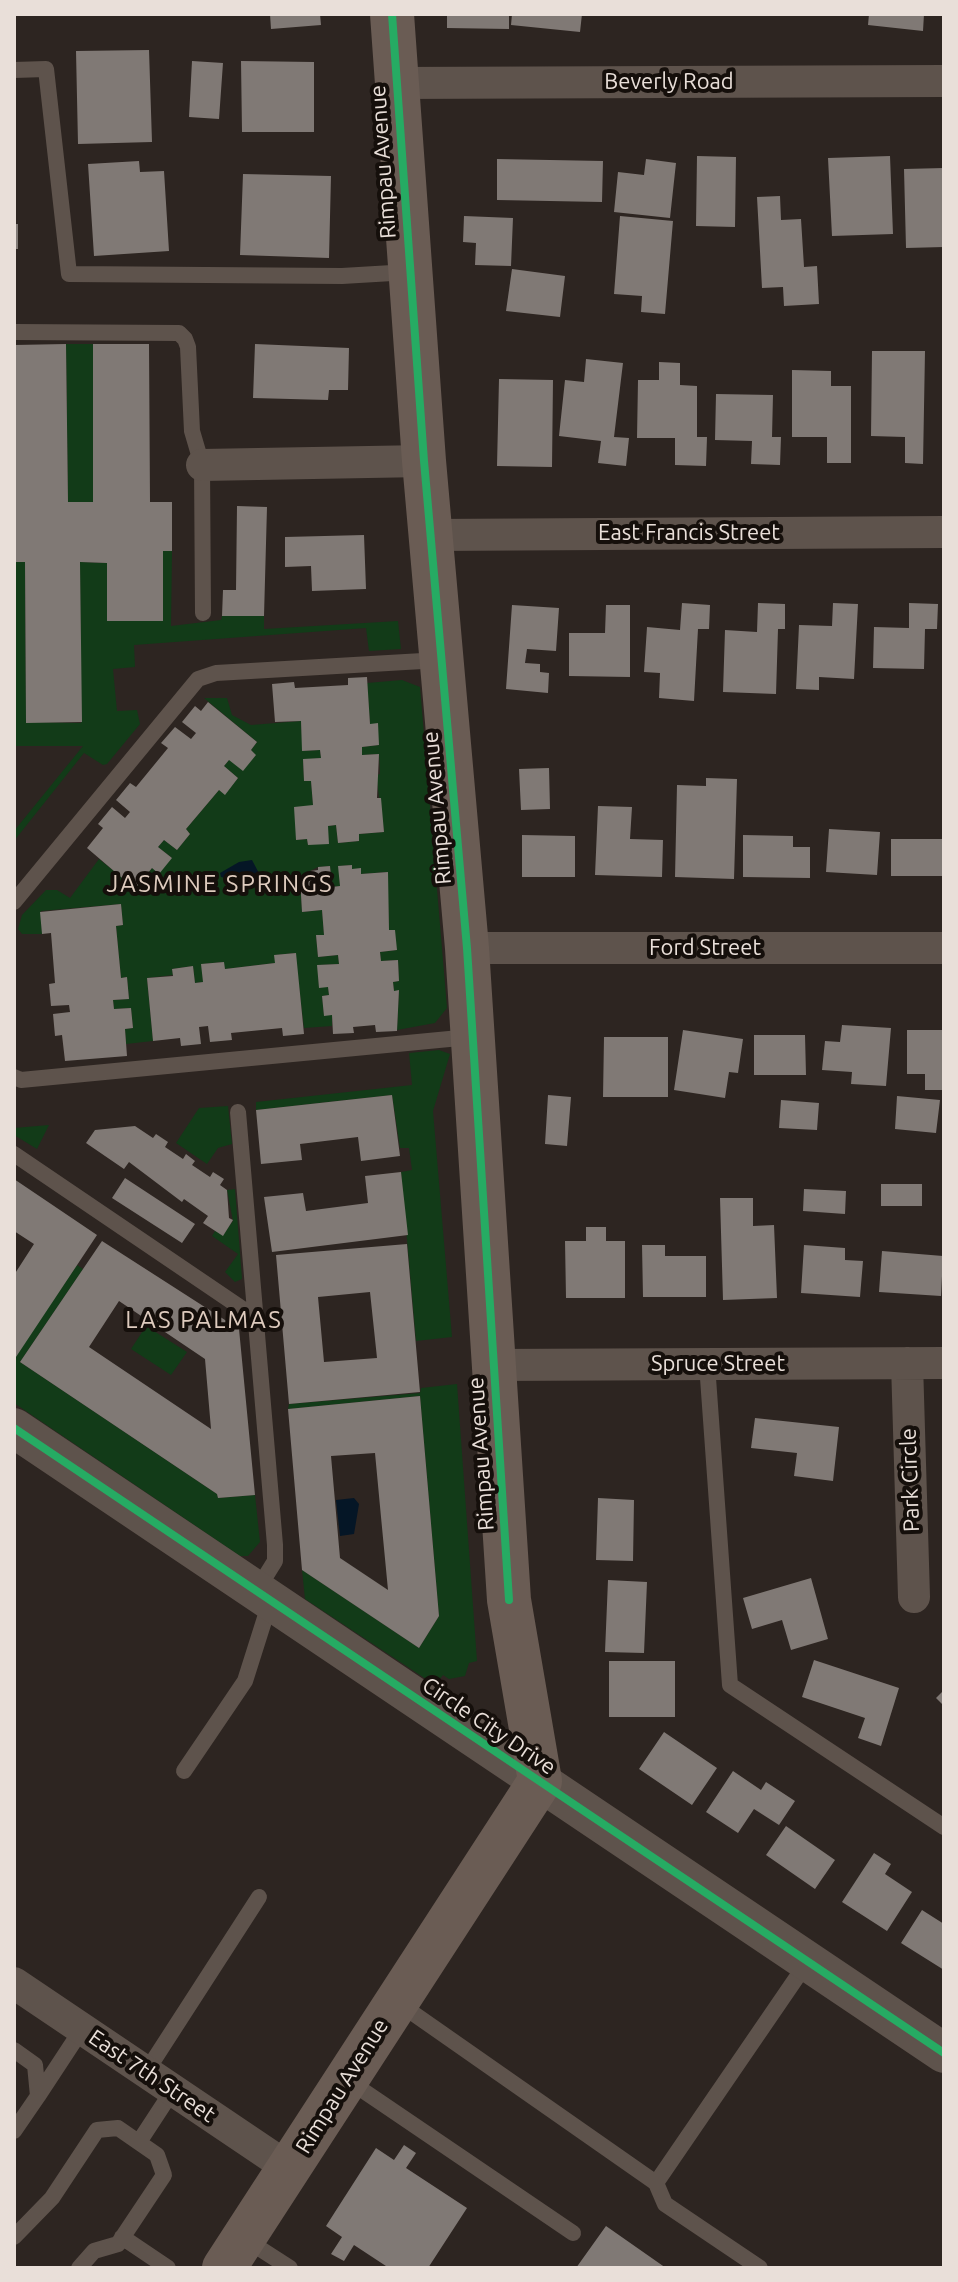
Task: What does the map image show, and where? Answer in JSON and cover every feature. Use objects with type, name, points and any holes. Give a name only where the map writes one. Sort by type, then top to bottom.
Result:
[{"type":"main road","name":"Rimpau Avenue","points":[[234,2253],[540,1781],[509,1600],[467,948],[433,535],[424,461],[392,14]]},
{"type":"street","name":"Beverly Road","points":[[395,83],[944,81]]},
{"type":"street","points":[[202,465],[424,461]]},
{"type":"street","name":"East Francis Street","points":[[433,535],[944,532]]},
{"type":"street","name":"Ford Street","points":[[467,948],[944,948]]},
{"type":"street","name":"Park Circle","points":[[907,1363],[914,1597]]},
{"type":"street","name":"Spruce Street","points":[[493,1365],[944,1363]]},
{"type":"street","name":"Circle City Drive","points":[[14,1428],[944,2053]]},
{"type":"street","name":"East 7th Street","points":[[14,1983],[290,2169]]},
{"type":"lane","points":[[14,70],[46,69],[69,274],[342,276],[409,272]]},
{"type":"lane","points":[[14,332],[179,333],[188,347],[192,431],[202,465],[203,613]]},
{"type":"lane","points":[[14,902],[198,679],[216,673],[442,660]]},
{"type":"lane","points":[[14,1077],[21,1080],[472,1037]]},
{"type":"lane","points":[[184,1771],[245,1681],[275,1561],[238,1112]]},
{"type":"lane","points":[[14,1154],[256,1318]]},
{"type":"lane","points":[[707,1364],[730,1685],[944,1827]]},
{"type":"lane","points":[[146,2072],[259,1897]]},
{"type":"lane","points":[[656,2183],[808,1961]]},
{"type":"lane","points":[[396,2001],[656,2183],[665,2204],[760,2268]]},
{"type":"lane","points":[[14,2131],[82,2029]]},
{"type":"lane","points":[[14,2050],[35,2065],[38,2096]]},
{"type":"lane","points":[[346,2079],[573,2233]]},
{"type":"lane","points":[[139,2142],[173,2090]]},
{"type":"lane","points":[[14,2237],[52,2198],[97,2130],[118,2128],[157,2155],[164,2175],[118,2244],[94,2251],[79,2268]]},
{"type":"lane","points":[[122,2237],[168,2268]]},
{"type":"lane","points":[[234,2253],[290,2268]]},
{"type":"green space","points":[[66,344],[93,344],[93,502],[68,502]]},
{"type":"green space","points":[[163,551],[172,551],[171,626],[221,620],[222,616],[264,616],[264,629],[398,621],[401,649],[369,651],[366,628],[134,645],[135,667],[113,669],[117,711],[137,710],[140,724],[107,764],[103,765],[84,753],[14,841],[14,831],[83,746],[14,746],[14,562],[25,562],[26,722],[81,723],[80,562],[107,563],[107,620],[163,620]]},
{"type":"green space","points":[[402,680],[420,687],[447,1008],[435,1023],[397,1030],[399,991],[394,991],[393,982],[399,981],[398,960],[381,961],[380,952],[397,950],[389,930],[387,872],[361,874],[360,869],[352,869],[352,865],[339,866],[340,886],[332,887],[330,866],[318,867],[310,871],[310,877],[300,878],[302,912],[322,910],[324,935],[316,936],[318,957],[338,955],[339,964],[318,965],[319,987],[328,987],[329,995],[322,996],[324,1015],[332,1015],[332,1026],[304,1028],[295,953],[275,955],[275,963],[225,969],[223,962],[202,964],[203,982],[195,983],[193,966],[172,969],[173,975],[147,978],[153,1041],[126,1044],[125,1029],[133,1028],[131,1008],[114,1009],[113,1000],[129,999],[127,977],[121,978],[116,926],[123,925],[121,904],[41,911],[42,934],[22,934],[18,929],[22,915],[46,890],[57,890],[70,898],[99,859],[135,888],[152,868],[159,873],[171,857],[158,847],[164,840],[177,850],[190,834],[186,829],[219,790],[225,794],[238,778],[224,766],[229,760],[255,755],[251,750],[257,742],[204,698],[227,698],[232,715],[251,725],[301,721],[303,751],[320,750],[321,758],[303,760],[304,781],[311,781],[313,805],[297,840],[307,839],[308,845],[328,826],[336,825],[338,843],[359,841],[359,834],[384,832],[376,775],[380,774],[379,754],[362,755],[362,747],[379,745],[370,724],[367,683]]},
{"type":"green space","points":[[439,1050],[450,1054],[433,1111],[452,1337],[416,1341],[401,1172],[412,1170],[409,1148],[400,1148],[392,1095],[256,1110],[256,1102],[412,1085],[409,1053]]},
{"type":"green space","points":[[228,1106],[232,1144],[218,1148],[207,1164],[176,1143],[199,1108]]},
{"type":"green space","points":[[49,1125],[37,1149],[14,1135],[14,1128]]},
{"type":"green space","points":[[235,1189],[242,1279],[235,1282],[225,1272],[238,1254],[212,1236],[215,1231],[223,1235],[233,1221],[227,1190]]},
{"type":"green space","points":[[77,1265],[83,1269],[20,1362],[217,1494],[218,1498],[255,1495],[260,1542],[248,1556],[240,1556],[14,1403],[14,1358]]},
{"type":"green space","points":[[146,1326],[187,1352],[171,1375],[131,1349]]},
{"type":"green space","points":[[457,1384],[477,1661],[469,1663],[465,1676],[449,1679],[443,1675],[435,1685],[305,1599],[302,1570],[419,1648],[439,1616],[420,1396],[288,1409],[289,1404],[420,1393],[421,1388]]},
{"type":"water","points":[[252,860],[261,877],[256,885],[221,877],[220,873],[239,862]]},
{"type":"water","points":[[354,1498],[359,1504],[354,1534],[340,1536],[336,1500]]},
{"type":"building","points":[[270,14],[320,14],[321,25],[271,29]]},
{"type":"building","points":[[447,14],[509,14],[509,29],[447,28]]},
{"type":"building","points":[[512,14],[582,14],[580,32],[511,25]]},
{"type":"building","points":[[869,14],[924,14],[923,31],[868,25]]},
{"type":"building","points":[[149,50],[152,142],[78,144],[76,51]]},
{"type":"building","points":[[192,61],[223,63],[219,119],[189,117]]},
{"type":"building","points":[[241,61],[314,62],[314,132],[242,132]]},
{"type":"building","points":[[697,156],[736,157],[735,227],[696,226]]},
{"type":"building","points":[[890,156],[893,234],[832,236],[828,158]]},
{"type":"building","points":[[497,159],[603,161],[602,202],[497,200]]},
{"type":"building","points":[[646,159],[676,163],[670,218],[614,212],[618,172],[644,175]]},
{"type":"building","points":[[139,161],[140,172],[164,171],[169,251],[94,256],[88,164]]},
{"type":"building","points":[[944,168],[944,247],[906,248],[904,169]]},
{"type":"building","points":[[243,174],[331,176],[329,258],[240,255]]},
{"type":"building","points":[[780,196],[781,220],[801,219],[804,267],[817,266],[819,304],[784,306],[783,287],[762,288],[757,197]]},
{"type":"building","points":[[464,216],[513,218],[511,266],[475,265],[476,243],[463,242]]},
{"type":"building","points":[[620,216],[673,221],[665,314],[641,312],[642,296],[614,294]]},
{"type":"building","points":[[14,224],[18,224],[18,249],[14,249]]},
{"type":"building","points":[[512,269],[565,276],[560,317],[506,311]]},
{"type":"building","points":[[66,344],[68,502],[93,502],[93,344],[149,344],[150,502],[172,502],[172,551],[163,551],[163,621],[107,621],[107,563],[80,562],[82,722],[26,723],[25,562],[14,562],[14,345]]},
{"type":"building","points":[[255,344],[349,348],[348,390],[329,390],[328,400],[253,398]]},
{"type":"building","points":[[872,351],[925,351],[923,464],[905,463],[905,437],[871,436]]},
{"type":"building","points":[[586,359],[623,363],[614,437],[629,438],[626,466],[598,463],[601,441],[559,436],[565,380],[584,382]]},
{"type":"building","points":[[659,362],[680,363],[680,385],[697,386],[697,437],[707,437],[706,466],[675,465],[675,438],[637,438],[638,380],[659,380]]},
{"type":"building","points":[[792,370],[831,371],[831,386],[851,386],[851,463],[827,463],[827,437],[792,437]]},
{"type":"building","points":[[499,379],[553,380],[552,467],[497,466]]},
{"type":"building","points":[[716,394],[773,395],[772,437],[781,437],[780,465],[751,464],[752,441],[715,440]]},
{"type":"building","points":[[237,506],[267,507],[264,616],[222,616],[223,590],[236,590]]},
{"type":"building","points":[[364,535],[366,589],[312,591],[311,566],[285,567],[285,537]]},
{"type":"building","points":[[682,603],[710,605],[709,629],[698,629],[694,701],[659,698],[660,673],[644,672],[647,627],[680,630]]},
{"type":"building","points":[[758,603],[785,604],[785,629],[778,629],[776,694],[723,692],[725,630],[757,632]]},
{"type":"building","points":[[833,603],[858,604],[854,679],[819,677],[819,690],[796,689],[799,625],[832,626]]},
{"type":"building","points":[[909,603],[938,604],[937,629],[925,629],[924,669],[873,668],[874,627],[909,628]]},
{"type":"building","points":[[512,605],[559,608],[556,651],[527,649],[525,663],[540,664],[540,672],[549,673],[548,693],[506,689]]},
{"type":"building","points":[[606,605],[630,605],[630,677],[569,676],[569,633],[605,633]]},
{"type":"building","points":[[367,677],[370,724],[378,723],[379,745],[362,747],[362,755],[379,754],[377,798],[381,798],[384,832],[359,834],[359,841],[338,843],[336,825],[328,826],[329,844],[308,845],[307,839],[296,840],[294,807],[313,805],[311,781],[304,781],[303,759],[321,758],[320,750],[302,751],[301,721],[275,722],[272,684],[294,682],[295,688],[348,685],[348,678]]},
{"type":"building","points":[[208,702],[257,742],[251,750],[256,755],[243,771],[229,760],[224,766],[238,778],[225,795],[219,790],[186,829],[190,834],[177,850],[164,840],[158,847],[172,858],[159,874],[152,868],[135,889],[87,848],[103,828],[98,824],[112,807],[125,818],[130,812],[116,800],[130,783],[136,787],[168,748],[161,743],[175,727],[191,739],[196,733],[182,722],[195,706],[201,711]]},
{"type":"building","points":[[549,768],[550,809],[521,810],[519,769]]},
{"type":"building","points":[[706,778],[737,779],[734,879],[675,877],[677,785],[706,786]]},
{"type":"building","points":[[598,806],[632,807],[630,839],[663,840],[662,877],[595,875]]},
{"type":"building","points":[[829,829],[880,832],[877,875],[826,872]]},
{"type":"building","points":[[522,835],[575,836],[575,877],[522,877]]},
{"type":"building","points":[[743,835],[793,836],[793,847],[810,847],[810,878],[743,877]]},
{"type":"building","points":[[891,839],[944,839],[944,876],[891,876]]},
{"type":"building","points":[[352,865],[352,869],[361,868],[361,874],[388,872],[389,930],[395,930],[397,950],[380,952],[381,961],[398,960],[399,981],[393,982],[394,991],[399,990],[397,1031],[376,1032],[375,1025],[353,1027],[354,1033],[333,1034],[332,1015],[324,1016],[322,996],[329,995],[328,987],[319,988],[317,965],[339,964],[338,955],[318,957],[316,935],[324,935],[322,910],[302,912],[300,878],[310,877],[310,871],[318,870],[318,867],[330,866],[332,887],[340,886],[338,866]]},
{"type":"building","points":[[121,904],[123,925],[116,926],[121,978],[127,977],[129,999],[113,1000],[114,1009],[131,1008],[133,1028],[125,1029],[127,1056],[65,1061],[62,1035],[55,1036],[53,1014],[70,1012],[69,1005],[51,1006],[49,984],[55,983],[51,933],[42,934],[40,912]]},
{"type":"building","points":[[296,953],[304,1034],[283,1036],[282,1028],[231,1033],[232,1040],[210,1042],[208,1026],[199,1027],[201,1044],[181,1046],[180,1038],[153,1041],[147,978],[173,976],[172,969],[193,966],[195,983],[203,982],[201,964],[224,962],[225,969],[275,963],[274,955]]},
{"type":"building","points":[[842,1025],[891,1028],[886,1086],[851,1084],[852,1072],[822,1070],[825,1041],[840,1042]]},
{"type":"building","points":[[683,1030],[743,1039],[738,1073],[729,1072],[725,1098],[674,1090]]},
{"type":"building","points":[[907,1030],[944,1030],[944,1090],[925,1090],[925,1074],[907,1074]]},
{"type":"building","points":[[754,1035],[805,1035],[806,1075],[754,1075]]},
{"type":"building","points":[[604,1037],[668,1037],[668,1097],[603,1097]]},
{"type":"building","points":[[392,1095],[400,1156],[361,1161],[358,1137],[300,1144],[302,1160],[261,1164],[256,1110]]},
{"type":"building","points":[[548,1095],[571,1097],[567,1146],[545,1144]]},
{"type":"building","points":[[897,1096],[940,1100],[936,1133],[895,1129]]},
{"type":"building","points":[[781,1100],[819,1103],[817,1130],[779,1128]]},
{"type":"building","points":[[135,1126],[153,1138],[156,1134],[168,1142],[165,1147],[183,1159],[186,1154],[195,1161],[192,1165],[210,1177],[213,1172],[224,1179],[220,1185],[227,1190],[229,1218],[233,1220],[223,1236],[203,1223],[208,1216],[184,1199],[182,1202],[129,1162],[124,1169],[86,1143],[95,1130]]},
{"type":"building","points":[[401,1172],[408,1235],[272,1252],[264,1197],[303,1193],[306,1211],[368,1203],[365,1176]]},
{"type":"building","points":[[125,1178],[195,1224],[182,1243],[112,1198]]},
{"type":"building","points":[[14,1179],[97,1235],[14,1360],[14,1275],[34,1244],[14,1231]]},
{"type":"building","points":[[881,1184],[922,1184],[922,1206],[881,1206]]},
{"type":"building","points":[[804,1189],[846,1191],[845,1214],[803,1211]]},
{"type":"building","points":[[720,1198],[753,1198],[753,1226],[774,1225],[777,1298],[723,1300]]},
{"type":"building","points":[[586,1227],[606,1227],[606,1241],[625,1241],[625,1298],[566,1298],[565,1241],[586,1241]]},
{"type":"building","points":[[102,1241],[239,1329],[255,1495],[218,1498],[217,1494],[20,1362]],"holes":[[[119,1301],[205,1359],[211,1429],[89,1347]]]},
{"type":"building","points":[[407,1244],[420,1392],[289,1404],[276,1255]],"holes":[[[370,1292],[377,1358],[324,1362],[318,1297]]]},
{"type":"building","points":[[642,1245],[665,1245],[665,1256],[706,1256],[706,1297],[643,1297]]},
{"type":"building","points":[[804,1245],[845,1248],[845,1260],[863,1261],[860,1297],[801,1293]]},
{"type":"building","points":[[882,1251],[943,1256],[941,1296],[879,1292]]},
{"type":"building","points":[[420,1396],[439,1616],[419,1648],[302,1570],[288,1409]],"holes":[[[375,1453],[388,1590],[340,1558],[331,1456]]]},
{"type":"building","points":[[755,1418],[839,1427],[833,1481],[794,1476],[797,1453],[751,1448]]},
{"type":"building","points":[[598,1498],[634,1500],[633,1561],[596,1560]]},
{"type":"building","points":[[811,1578],[828,1639],[791,1650],[782,1620],[752,1629],[743,1598]]},
{"type":"building","points":[[608,1580],[647,1582],[644,1653],[605,1652]]},
{"type":"building","points":[[814,1660],[899,1688],[881,1746],[858,1738],[865,1718],[802,1697]]},
{"type":"building","points":[[609,1661],[675,1661],[675,1717],[609,1717]]},
{"type":"building","points":[[944,1690],[944,1706],[936,1698]]},
{"type":"building","points":[[664,1732],[717,1768],[692,1805],[639,1769]]},
{"type":"building","points":[[733,1771],[761,1790],[766,1782],[795,1801],[779,1825],[754,1809],[738,1833],[706,1812]]},
{"type":"building","points":[[786,1826],[835,1860],[815,1889],[766,1855]]},
{"type":"building","points":[[874,1853],[891,1864],[885,1874],[912,1892],[887,1931],[842,1902]]},
{"type":"building","points":[[922,1910],[944,1924],[944,1970],[901,1943]]},
{"type":"building","points":[[404,2145],[416,2153],[406,2168],[467,2208],[428,2268],[389,2268],[354,2245],[344,2261],[331,2254],[342,2237],[326,2226],[376,2148],[394,2160]]},
{"type":"building","points":[[606,2226],[666,2268],[576,2268]]},
{"type":"cycle path","points":[[392,14],[424,461],[467,948],[509,1600]]},
{"type":"cycle path","points":[[14,1428],[944,2053]]},
{"type":"district","name":"JASMINE SPRINGS","points":[[220,884]]},
{"type":"district","name":"LAS PALMAS","points":[[204,1320]]}]
